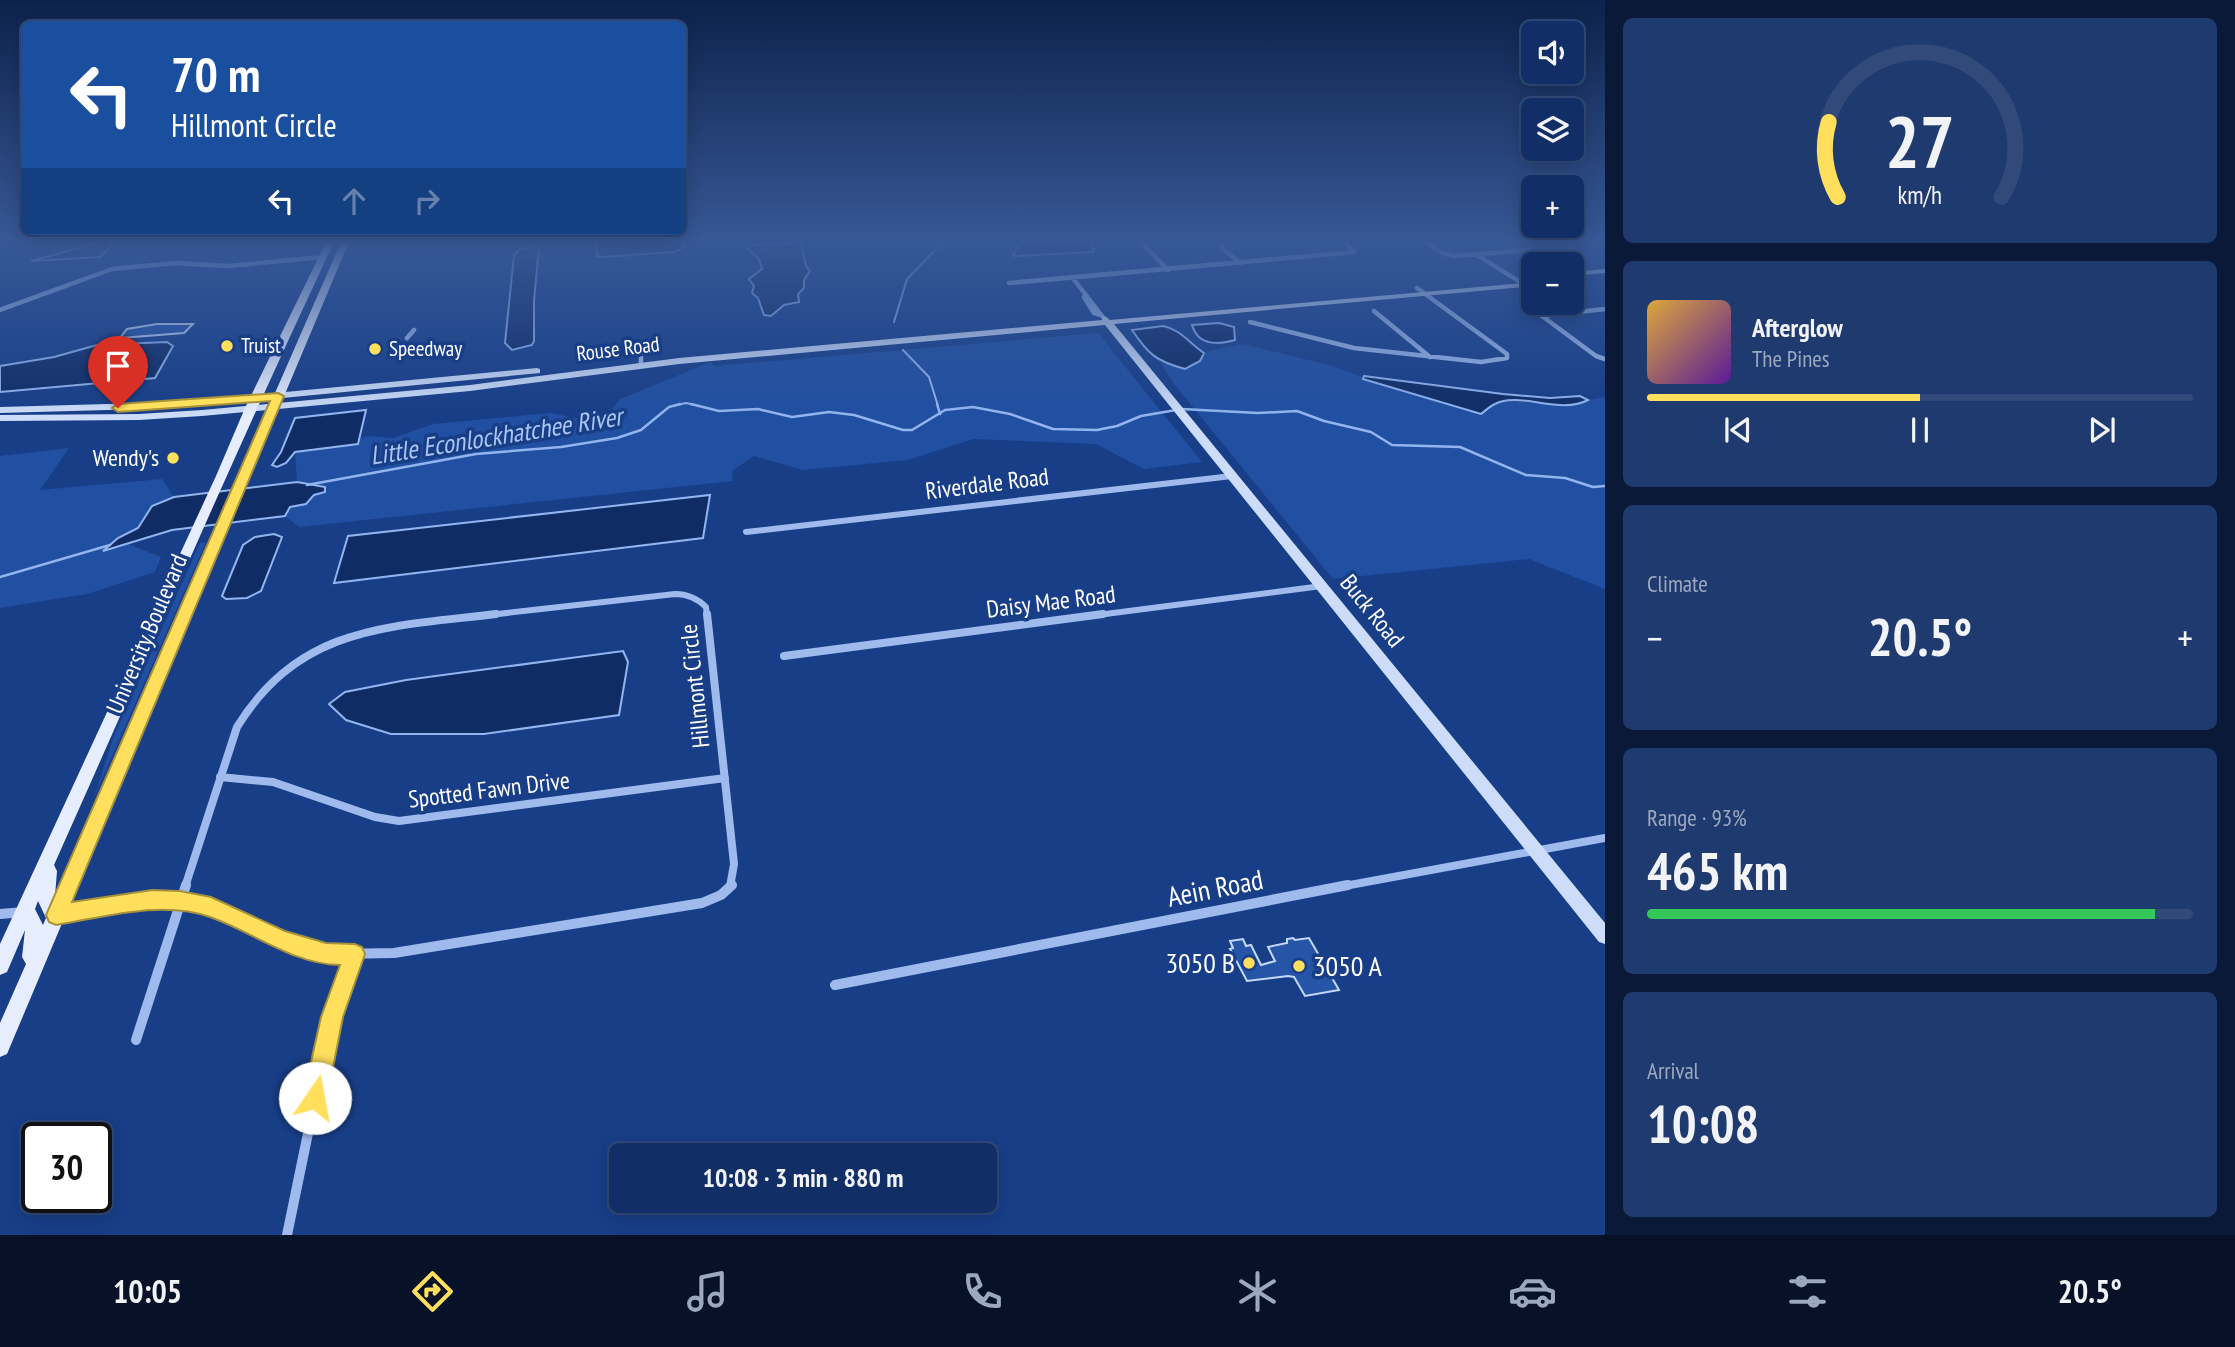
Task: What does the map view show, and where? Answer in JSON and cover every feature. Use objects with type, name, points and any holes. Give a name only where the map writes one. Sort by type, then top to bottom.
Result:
[{"type":"main road","name":"University Boulevard","points":[[0,965],[8,932],[25,912],[222,476],[252,403],[302,300]]},
{"type":"main road","name":"University Boulevard","points":[[0,1047],[320,300]]},
{"type":"main road","points":[[49,859],[46,898],[50,910],[56,915]]},
{"type":"main road","points":[[25,912],[33,920],[36,934],[28,982]]},
{"type":"street","points":[[0,310],[28,300]]},
{"type":"street","name":"Buck Road","points":[[1087,300],[1094,313],[1105,319],[1168,395],[1605,936]]},
{"type":"street","name":"Rouse Road","points":[[0,418],[139,417],[252,403],[470,388],[641,361],[1301,300]]},
{"type":"street","name":"Rouse Road","points":[[1105,319],[1354,300]]},
{"type":"street","points":[[1250,322],[1354,348],[1481,362],[1507,358],[1507,354],[1434,300]]},
{"type":"street","points":[[1584,311],[1605,309]]},
{"type":"street","points":[[1374,311],[1430,357]]},
{"type":"street","points":[[1548,315],[1542,316],[1605,359]]},
{"type":"street","points":[[407,338],[414,330]]},
{"type":"street","name":"Rouse Road","points":[[0,410],[252,403]]},
{"type":"street","name":"Riverdale Road","points":[[746,531],[1233,475]]},
{"type":"street","name":"Daisy Mae Road","points":[[785,656],[1323,586]]},
{"type":"street","name":"Hillmont Circle","points":[[56,915],[152,900],[180,901],[211,907],[282,941],[326,954],[394,953],[702,902],[721,895],[732,885],[734,864],[706,607],[699,599],[687,594],[675,594],[386,627],[350,636],[295,660],[251,701],[237,727],[180,901]]},
{"type":"street","name":"Spotted Fawn Drive","points":[[220,777],[274,782],[375,817],[399,821],[725,778]]},
{"type":"street","name":"Aein Road","points":[[835,985],[1535,849],[1605,838]]},
{"type":"street","points":[[136,1040],[180,901]]},
{"type":"street","points":[[0,914],[25,912]]},
{"type":"street","points":[[285,1235],[332,1017],[355,954]]},
{"type":"shaded area","points":[[509,300],[534,300],[532,345],[512,350],[505,343]]},
{"type":"shaded area","points":[[759,300],[799,300],[799,302],[784,305],[771,316],[764,315]]},
{"type":"shaded area","points":[[1219,323],[1234,327],[1235,340],[1222,343],[1203,340],[1192,325]]},
{"type":"shaded area","points":[[1163,326],[1179,333],[1204,353],[1200,361],[1185,369],[1167,363],[1143,346],[1132,330]]},
{"type":"shaded area","points":[[1098,333],[1202,462],[1144,469],[1096,444],[973,439],[908,460],[803,470],[754,456],[732,471],[733,481],[299,527],[285,516],[290,507],[306,504],[325,487],[297,482],[295,452],[358,444],[359,439],[368,436],[393,438],[433,424],[550,413],[576,418],[609,414],[620,399],[711,362],[714,366]]},
{"type":"shaded area","points":[[167,342],[173,346],[155,378],[0,392],[0,366],[54,357],[97,345]]},
{"type":"shaded area","points":[[1243,344],[1333,366],[1400,391],[1481,414],[1496,403],[1511,401],[1576,406],[1588,400],[1605,397],[1605,589],[1529,559],[1333,579],[1174,384],[1160,362],[1185,369],[1200,361],[1207,351]]},
{"type":"shaded area","points":[[1364,376],[1503,394],[1550,398],[1580,396],[1588,400],[1565,405],[1505,401],[1493,405],[1481,414],[1363,379]]},
{"type":"shaded area","points":[[366,410],[358,444],[295,452],[286,463],[277,467],[272,465],[281,452],[295,418]]},
{"type":"shaded area","points":[[69,448],[40,490],[162,479],[174,497],[152,506],[138,528],[105,550],[126,543],[161,557],[155,572],[87,594],[0,608],[0,456]]},
{"type":"shaded area","points":[[297,482],[325,487],[325,492],[314,495],[306,504],[290,507],[285,516],[172,530],[103,551],[118,538],[138,528],[152,506],[174,497]]},
{"type":"shaded area","points":[[710,495],[703,538],[334,583],[348,536]]},
{"type":"shaded area","points":[[274,534],[282,537],[261,591],[247,598],[226,599],[222,596],[243,545],[255,537]]},
{"type":"shaded area","points":[[206,542],[93,800],[114,736],[200,543]]},
{"type":"shaded area","points":[[623,651],[628,662],[619,715],[484,734],[391,734],[346,720],[329,704],[345,692],[406,680]]},
{"type":"building","points":[[157,324],[193,324],[184,333],[120,338],[127,329]]},
{"type":"building","name":"3050 A","points":[[1309,938],[1339,990],[1305,996],[1294,977],[1247,981],[1230,949],[1233,948],[1230,941],[1243,939],[1246,946],[1251,945],[1261,965],[1275,961],[1268,947],[1287,943],[1287,939]]},
{"type":"waterway","points":[[894,322],[901,300]]},
{"type":"waterway","points":[[903,350],[929,377],[938,406]]},
{"type":"waterway","name":"Little Econlockhatchee River","points":[[673,406],[686,403],[699,406]]},
{"type":"waterway","name":"Little Econlockhatchee River","points":[[307,485],[476,454],[561,447],[617,438],[641,430],[669,407],[680,404]]},
{"type":"waterway","name":"Little Econlockhatchee River","points":[[691,404],[699,406]]},
{"type":"waterway","points":[[937,404],[940,413]]},
{"type":"waterway","name":"Little Econlockhatchee River","points":[[699,406],[719,411],[758,409],[792,417],[829,412],[854,415],[903,430],[912,430],[940,413]]},
{"type":"waterway","name":"Little Econlockhatchee River","points":[[940,413],[945,410],[973,407],[1010,414],[1053,429],[1097,430],[1117,426],[1141,416],[1176,410]]},
{"type":"waterway","name":"Little Econlockhatchee River","points":[[1182,409],[1258,413],[1297,411],[1324,421],[1371,432],[1392,445],[1460,447],[1526,475],[1565,478],[1593,487],[1605,486]]},
{"type":"waterway","name":"Little Econlockhatchee River","points":[[0,577],[110,545]]},
{"type":"place","name":"Truist","points":[[227,346]]},
{"type":"place","name":"Speedway","points":[[375,349]]},
{"type":"place","name":"Wendy's","points":[[173,458]]},
{"type":"place","name":"3050 B","points":[[1249,963]]},
{"type":"place","name":"3050 A","points":[[1299,966]]},
{"type":"route","points":[[118,408],[278,396],[56,915],[152,900],[180,901],[211,907],[282,941],[326,954],[355,954],[332,1017],[315,1098]]}]
